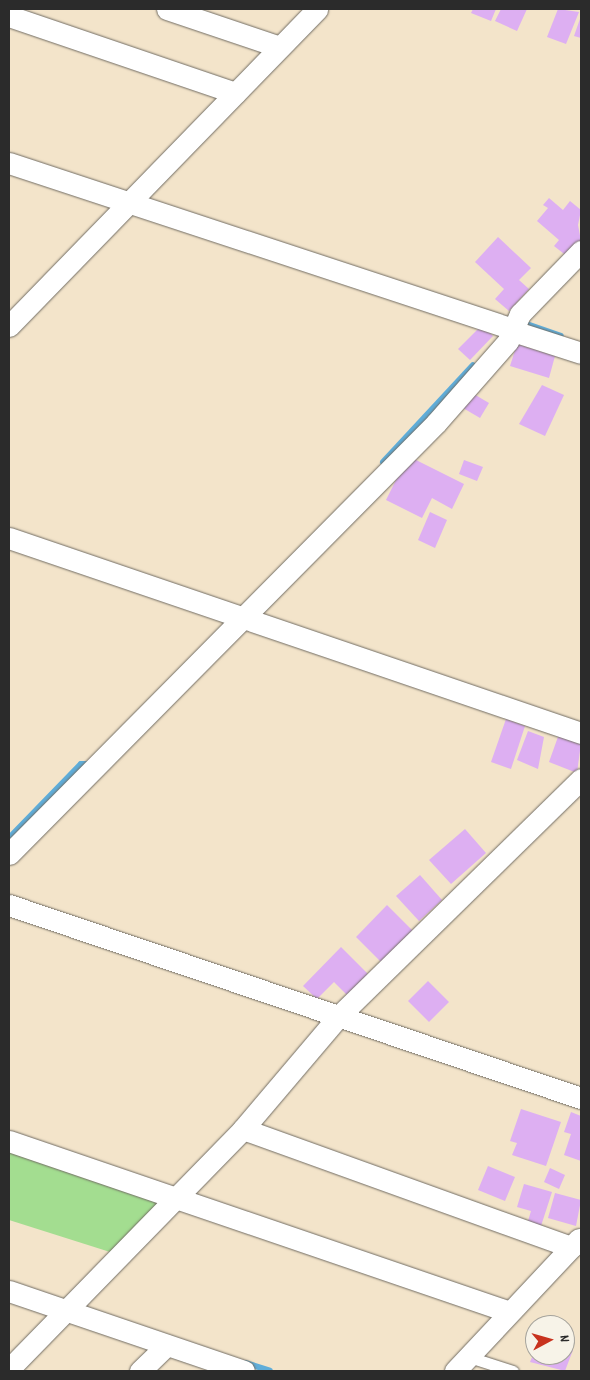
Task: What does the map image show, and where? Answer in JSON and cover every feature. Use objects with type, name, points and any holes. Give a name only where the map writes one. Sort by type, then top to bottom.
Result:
[{"type":"street","points":[[167,9],[280,47]]},
{"type":"street","points":[[9,326],[132,197],[317,9]]},
{"type":"street","points":[[9,16],[236,93]]},
{"type":"street","points":[[9,163],[132,197],[515,325],[581,353]]},
{"type":"street","points":[[9,854],[238,617],[436,423],[515,325],[581,251]]},
{"type":"street","points":[[9,538],[581,734]]},
{"type":"street","points":[[9,1369],[72,1307],[243,1129],[338,1017],[581,779]]},
{"type":"street","points":[[9,905],[581,1098]]},
{"type":"street","points":[[243,1129],[576,1242],[510,1312],[470,1362]]},
{"type":"street","points":[[9,1141],[179,1196],[510,1312]]},
{"type":"street","points":[[9,1292],[72,1307],[216,1367],[244,1371]]},
{"type":"street","points":[[140,1371],[167,1345]]},
{"type":"lane","points":[[470,1362],[513,1371]]},
{"type":"green space","points":[[9,1151],[161,1201],[110,1252],[9,1220]]},
{"type":"building","points":[[473,9],[496,9],[491,21],[471,13]]},
{"type":"building","points":[[501,9],[527,9],[517,31],[495,21]]},
{"type":"building","points":[[558,9],[579,12],[566,44],[547,37]]},
{"type":"building","points":[[581,16],[581,38],[574,36]]},
{"type":"building","points":[[549,198],[563,210],[570,201],[581,210],[578,225],[581,241],[568,257],[554,246],[559,240],[537,221],[548,208],[543,205]]},
{"type":"building","points":[[498,237],[531,268],[519,280],[529,289],[509,311],[495,299],[504,289],[475,262]]},
{"type":"building","points":[[482,325],[493,336],[470,360],[458,349]]},
{"type":"building","points":[[517,344],[555,356],[549,378],[510,366]]},
{"type":"building","points":[[542,385],[564,395],[545,436],[519,424]]},
{"type":"building","points":[[472,393],[489,403],[480,418],[463,408]]},
{"type":"building","points":[[408,456],[464,484],[452,509],[432,498],[422,518],[386,500]]},
{"type":"building","points":[[464,460],[483,467],[477,481],[459,474]]},
{"type":"building","points":[[430,512],[447,520],[435,548],[418,540]]},
{"type":"building","points":[[506,719],[525,726],[511,769],[491,762]]},
{"type":"building","points":[[528,731],[544,737],[538,769],[517,760]]},
{"type":"building","points":[[559,734],[581,743],[577,773],[549,762]]},
{"type":"building","points":[[465,829],[486,853],[451,884],[429,860]]},
{"type":"building","points":[[420,875],[442,900],[419,921],[396,896]]},
{"type":"building","points":[[387,905],[413,931],[382,963],[356,937]]},
{"type":"building","points":[[341,947],[368,974],[347,995],[334,982],[317,999],[303,986]]},
{"type":"building","points":[[428,981],[449,1002],[429,1022],[408,1001]]},
{"type":"building","points":[[521,1109],[561,1122],[546,1166],[512,1155],[517,1143],[510,1141]]},
{"type":"building","points":[[571,1112],[581,1116],[581,1161],[564,1155],[571,1134],[564,1132]]},
{"type":"building","points":[[488,1166],[515,1177],[505,1201],[478,1190]]},
{"type":"building","points":[[550,1168],[565,1175],[559,1189],[544,1182]]},
{"type":"building","points":[[524,1184],[552,1192],[541,1226],[528,1221],[531,1211],[517,1207]]},
{"type":"building","points":[[555,1193],[581,1200],[576,1226],[548,1218]]},
{"type":"building","points":[[542,1365],[567,1365],[565,1371]]},
{"type":"waterway","points":[[521,322],[561,336]]},
{"type":"waterway","points":[[383,462],[473,365]]},
{"type":"waterway","points":[[9,838],[81,764],[91,764]]},
{"type":"waterway","points":[[246,1363],[270,1371]]}]
